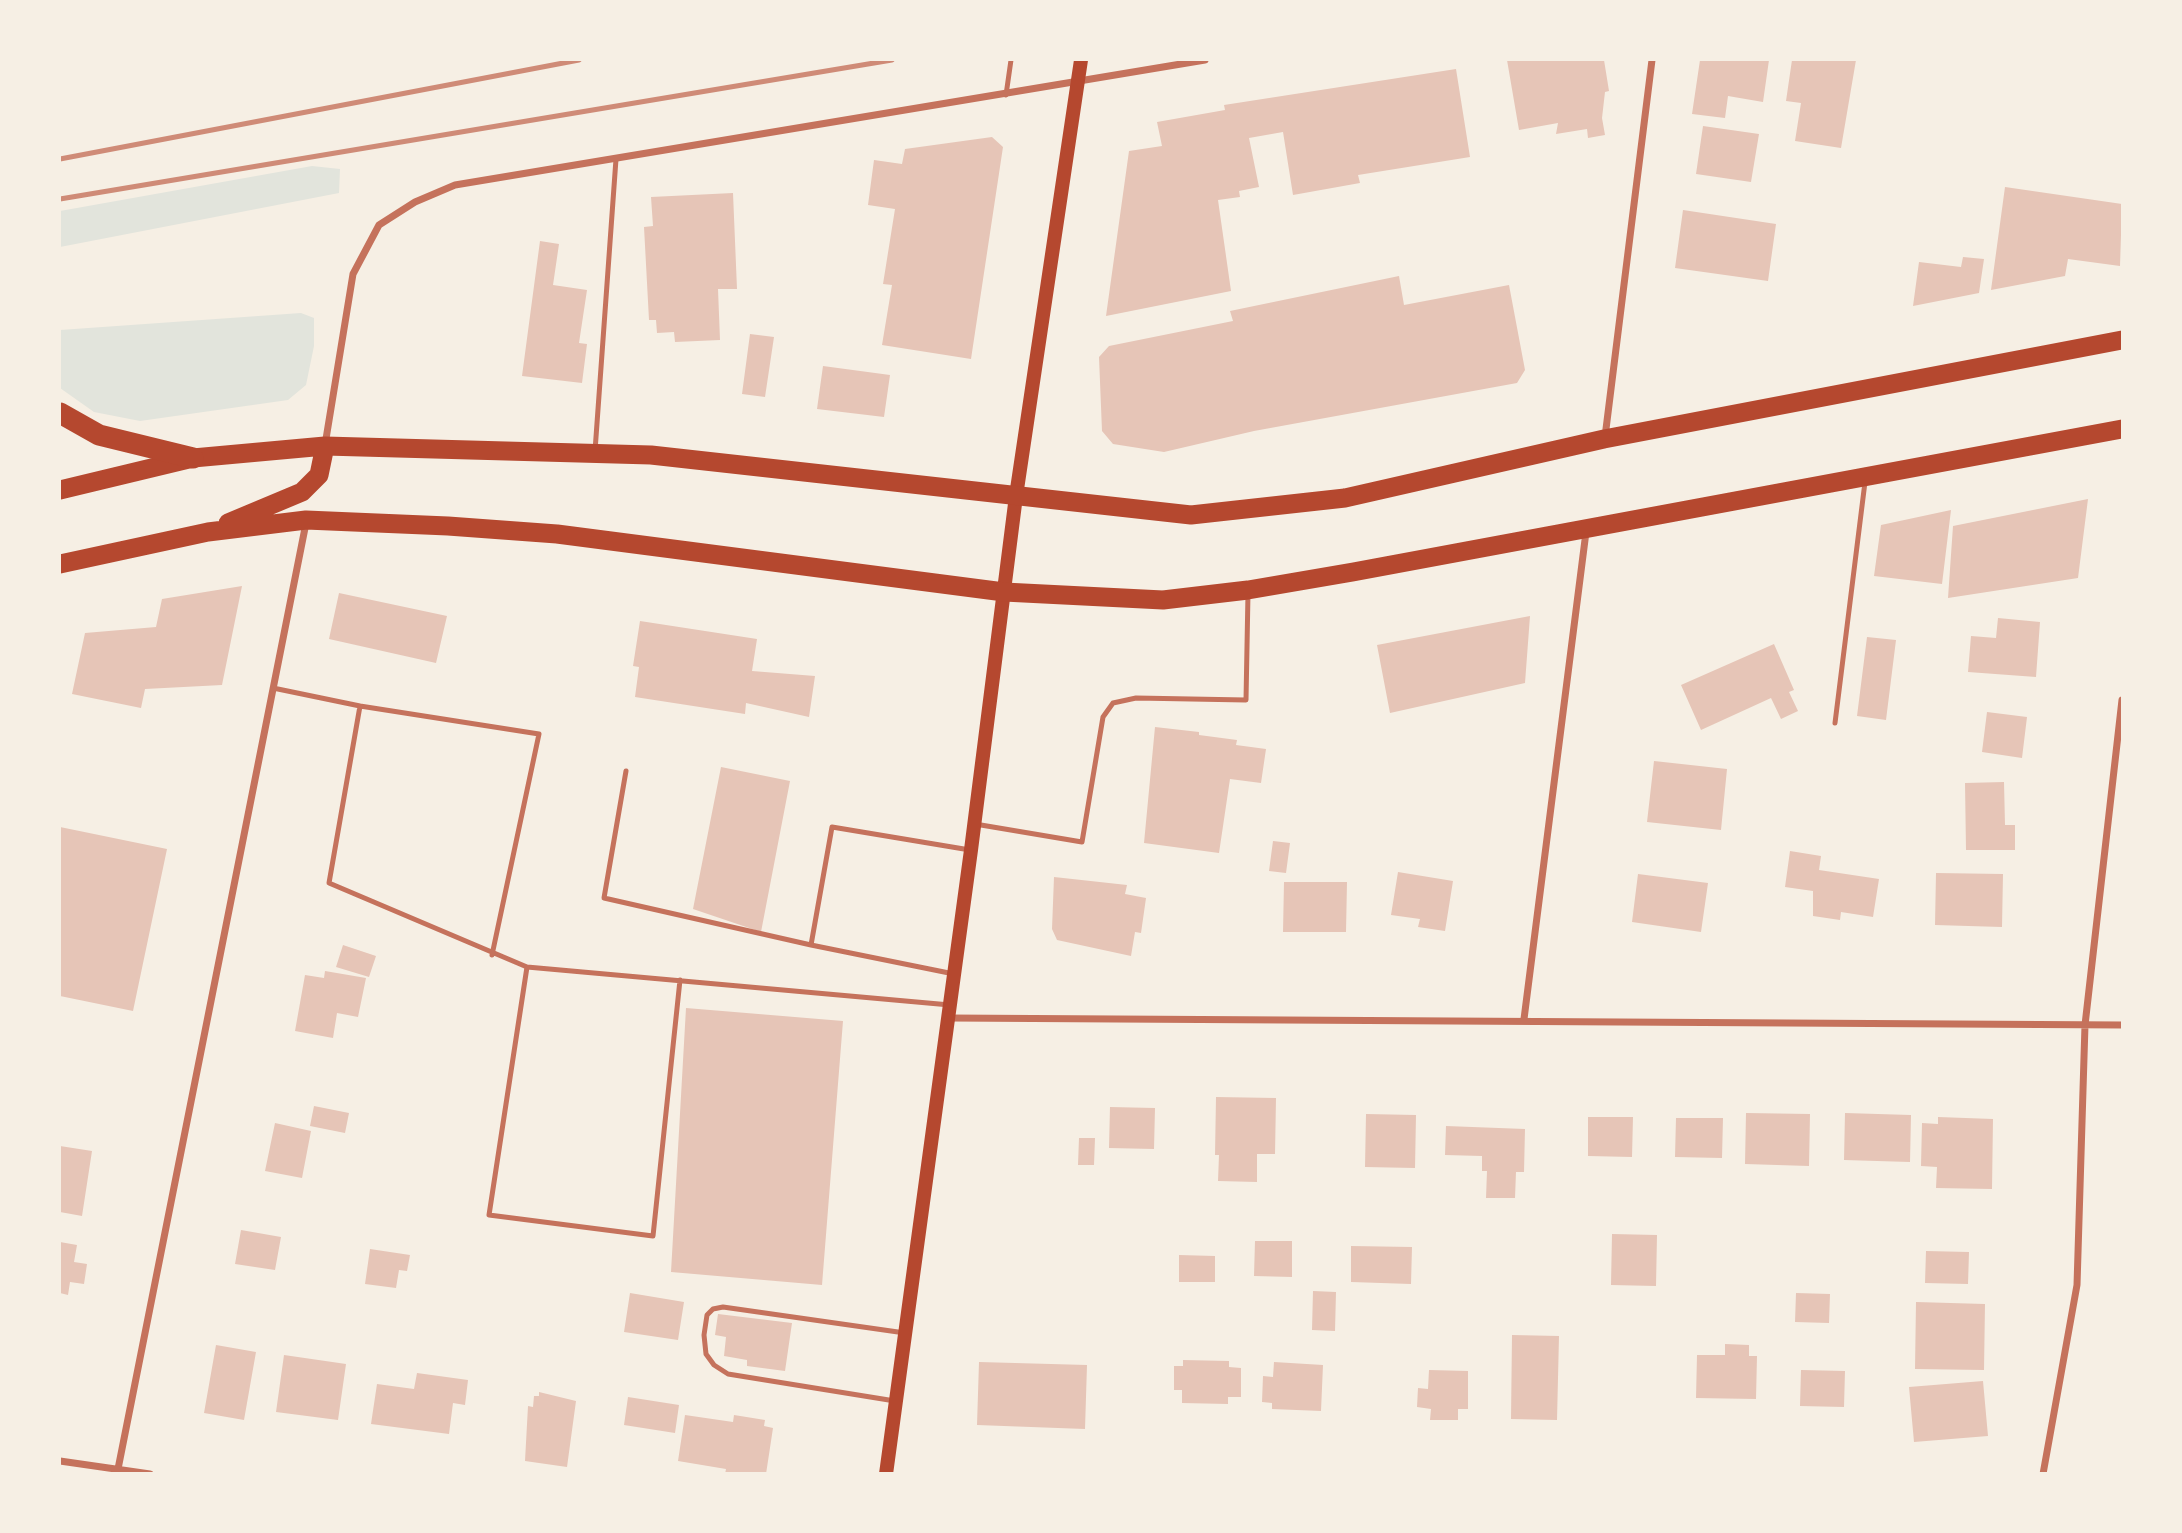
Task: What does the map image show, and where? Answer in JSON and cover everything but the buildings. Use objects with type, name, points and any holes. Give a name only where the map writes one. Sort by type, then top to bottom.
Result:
[{"type":"highway","points":[[60,490],[192,458],[325,446],[651,455],[1191,515],[1345,498],[1604,439],[2123,340]]},
{"type":"highway","points":[[60,413],[99,435],[192,458]]},
{"type":"highway","points":[[60,564],[208,532],[306,520],[557,534],[1004,592],[1163,600],[1248,590],[2123,429]]},
{"type":"highway","points":[[208,532],[302,492],[319,475],[325,446]]},
{"type":"main road","points":[[886,1474],[975,824],[1016,496],[1081,60]]},
{"type":"street","points":[[325,446],[353,274],[379,225],[415,202],[455,185],[1205,60]]},
{"type":"street","points":[[1604,439],[1652,60]]},
{"type":"street","points":[[118,1471],[306,520]]},
{"type":"street","points":[[1524,1019],[1587,528]]},
{"type":"street","points":[[2043,1474],[2077,1285],[2085,1025],[2123,700]]},
{"type":"street","points":[[949,1011],[2123,1026]]},
{"type":"street","points":[[60,1461],[150,1474]]},
{"type":"lane","points":[[1006,95],[1011,60]]},
{"type":"lane","points":[[1151,70],[1153,60]]},
{"type":"lane","points":[[595,454],[616,159]]},
{"type":"lane","points":[[1835,723],[1866,475]]},
{"type":"lane","points":[[975,824],[1082,842],[1103,717],[1113,703],[1136,698],[1246,700],[1248,590]]},
{"type":"lane","points":[[273,688],[360,706],[539,734],[492,955]]},
{"type":"lane","points":[[360,706],[329,883],[492,955],[527,967],[680,980],[949,1011]]},
{"type":"lane","points":[[626,771],[604,898],[954,974]]},
{"type":"lane","points":[[811,945],[832,827],[971,850]]},
{"type":"lane","points":[[527,967],[489,1215],[653,1236],[680,980]]},
{"type":"lane","points":[[895,1401],[729,1374],[714,1365],[706,1354],[704,1335],[707,1315],[713,1309],[723,1307],[905,1333]]},
{"type":"shaded area","points":[[312,166],[340,169],[339,193],[60,247],[60,211]]},
{"type":"shaded area","points":[[301,313],[314,318],[314,346],[306,385],[288,400],[140,421],[94,412],[60,388],[60,330]]},
{"type":"railway","points":[[60,159],[579,60]]},
{"type":"railway","points":[[60,199],[892,60]]}]
